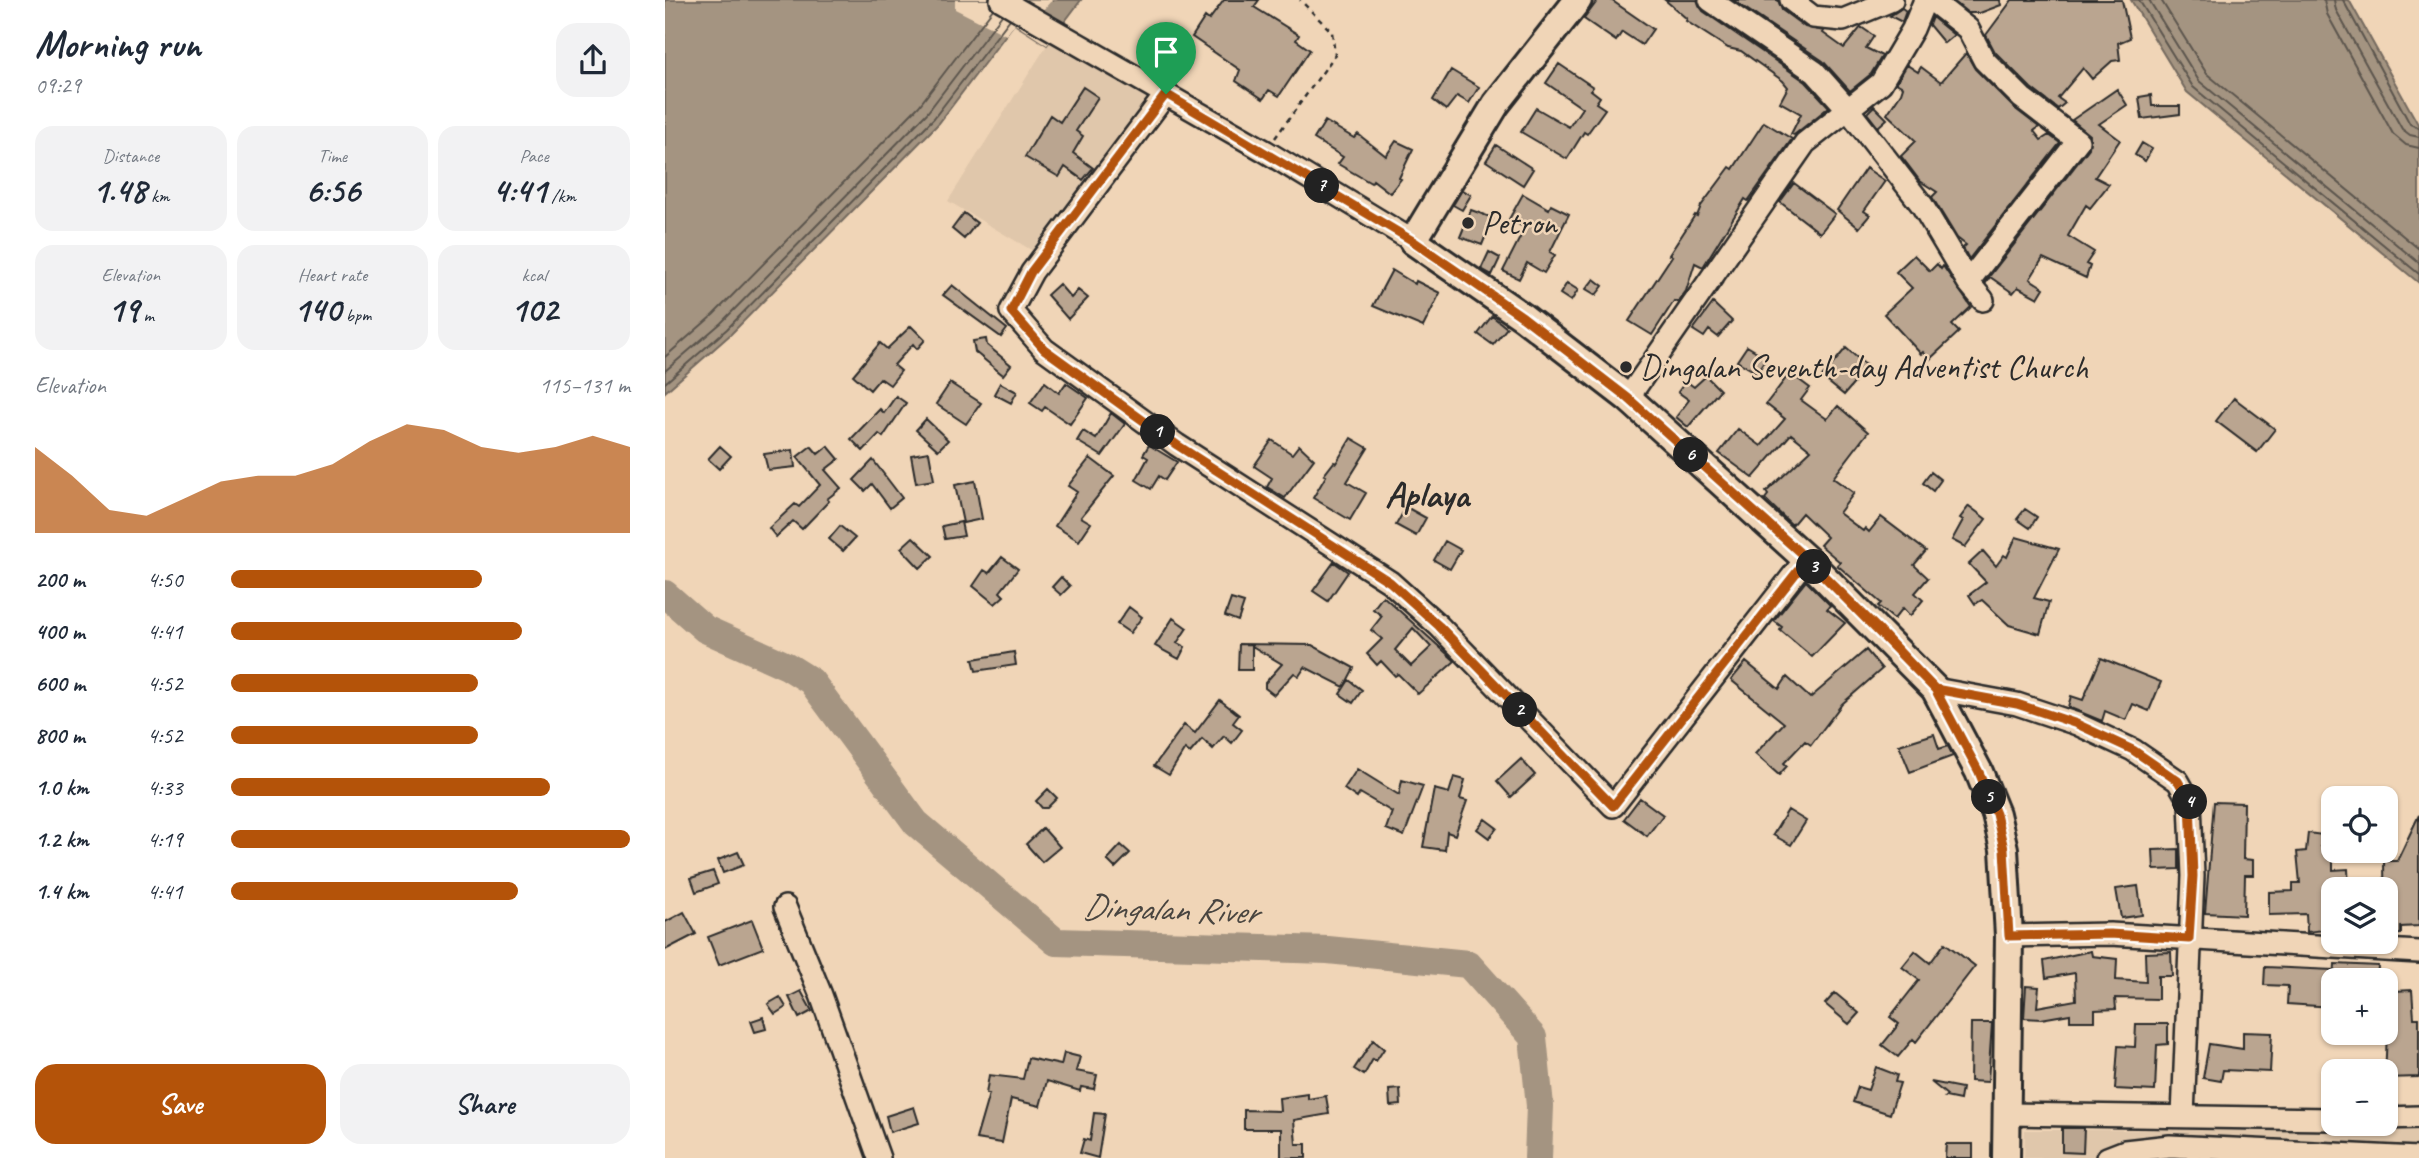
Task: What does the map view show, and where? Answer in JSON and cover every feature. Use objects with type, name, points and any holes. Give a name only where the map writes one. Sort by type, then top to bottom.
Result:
[{"type":"main road","points":[[1578,0],[1496,104],[1413,241],[1523,317],[1628,398],[1807,559],[1935,689],[1979,772],[1996,814],[2007,873],[2008,1114],[2005,1158]]},
{"type":"street","points":[[1001,0],[1166,94],[1413,241]]},
{"type":"street","points":[[1710,0],[1815,72],[1847,108],[1922,205],[1968,282],[1983,300]]},
{"type":"street","points":[[1791,0],[1813,17],[1843,20],[1892,0]]},
{"type":"street","points":[[1628,398],[1805,143],[1881,83],[1928,0],[1968,29],[1984,60],[2022,98],[2078,141],[1968,282]]},
{"type":"street","points":[[1166,94],[1031,272],[1011,311],[1044,349],[1177,445],[1390,582],[1439,626],[1613,806],[1807,559]]},
{"type":"street","points":[[1935,689],[2017,704],[2077,724],[2133,750],[2178,781],[2190,802],[2193,876],[2183,1116]]},
{"type":"street","points":[[785,907],[821,995],[879,1158]]},
{"type":"street","points":[[2009,936],[2110,934],[2419,952]]},
{"type":"street","points":[[2008,1114],[2321,1119]]},
{"type":"street","points":[[2398,1118],[2419,1117]]},
{"type":"street","points":[[2107,1158],[2125,1151],[2170,1146],[2419,1158]]},
{"type":"path","points":[[1265,152],[1335,55],[1332,32],[1300,0]]},
{"type":"shaded area","points":[[1064,23],[1167,83],[1033,251],[948,201],[1047,45]]},
{"type":"shaded area","points":[[2025,1130],[2321,1130],[2321,1136],[2398,1136],[2398,1130],[2419,1130],[2419,1158],[2024,1158]]},
{"type":"water","points":[[665,0],[1081,0],[1047,45],[1014,24],[939,123],[731,334],[665,392]]},
{"type":"water","points":[[2131,0],[2349,0],[2419,126],[2419,283],[2187,92]]},
{"type":"pier","points":[[955,0],[1052,0],[1043,10],[1064,23],[1047,45],[1015,24],[1006,35],[955,9]]},
{"type":"building","points":[[1224,0],[1259,0],[1254,7],[1299,35],[1296,40],[1310,50],[1279,96],[1269,90],[1263,99],[1236,81],[1240,70],[1192,37],[1205,17],[1209,20]]},
{"type":"building","points":[[1598,0],[1611,0],[1653,29],[1642,45],[1622,32],[1616,41],[1584,19]]},
{"type":"building","points":[[1665,0],[1697,0],[1703,11],[1806,82],[1829,107],[1794,135],[1791,134],[1801,114],[1780,102],[1788,87],[1783,81],[1741,51],[1728,48],[1686,21],[1687,19]]},
{"type":"building","points":[[1733,0],[1778,0],[1782,10],[1805,27],[1824,31],[1823,33],[1844,48],[1861,27],[1874,36],[1866,48],[1882,56],[1871,74],[1850,91],[1823,61]]},
{"type":"building","points":[[1952,0],[2000,0],[2001,5],[1980,13],[1968,13]]},
{"type":"building","points":[[2012,0],[2122,0],[2130,38],[2118,43],[2120,60],[2112,61],[2092,79],[2083,68],[2058,98],[2065,103],[2058,109],[2031,88],[1995,52],[1986,35]]},
{"type":"building","points":[[1902,8],[1906,11],[1902,22],[1890,16]]},
{"type":"building","points":[[1932,17],[1954,35],[1944,43],[1929,25]]},
{"type":"building","points":[[1966,53],[1975,69],[2013,107],[2039,127],[2034,131],[2041,140],[2049,135],[2060,143],[1969,259],[1963,248],[1966,245],[1957,238],[1932,197],[1937,192],[1920,181],[1901,156],[1916,141],[1887,114],[1901,93],[1903,87],[1896,83],[1907,65],[1918,72],[1921,67],[1941,82]]},
{"type":"building","points":[[1559,64],[1593,87],[1591,90],[1600,97],[1596,103],[1605,109],[1587,134],[1584,132],[1567,159],[1521,132],[1536,108],[1569,127],[1582,108],[1546,83]]},
{"type":"building","points":[[1451,70],[1479,87],[1469,103],[1457,96],[1446,110],[1433,100]]},
{"type":"building","points":[[1083,87],[1098,97],[1076,131],[1083,136],[1073,153],[1093,168],[1083,180],[1065,167],[1059,177],[1025,157],[1050,115],[1060,122]]},
{"type":"building","points":[[2117,89],[2127,105],[2099,124],[2120,140],[2095,177],[2109,184],[2090,208],[2086,205],[2068,236],[2094,252],[2086,264],[2090,266],[2086,278],[2043,258],[2030,279],[2044,288],[2038,298],[2018,287],[2013,293],[1990,277],[1986,283],[1985,282],[2089,148],[2090,135],[2072,120]]},
{"type":"building","points":[[2151,95],[2152,106],[2180,106],[2180,114],[2142,119],[2139,97]]},
{"type":"building","points":[[1874,106],[1887,119],[1878,127],[1867,113]]},
{"type":"building","points":[[1325,121],[1354,138],[1358,134],[1386,156],[1396,141],[1413,149],[1399,178],[1401,179],[1390,193],[1373,180],[1371,183],[1338,164],[1343,157],[1314,139]]},
{"type":"building","points":[[1764,122],[1792,139],[1748,201],[1745,199],[1703,267],[1695,263],[1686,291],[1678,302],[1674,301],[1652,335],[1629,321],[1701,206],[1730,167],[1733,169]]},
{"type":"building","points":[[2142,143],[2152,149],[2145,161],[2135,155]]},
{"type":"building","points":[[1496,145],[1533,169],[1523,185],[1486,161]]},
{"type":"building","points":[[1866,168],[1885,181],[1864,211],[1870,215],[1859,228],[1837,210]]},
{"type":"building","points":[[1794,183],[1835,214],[1820,233],[1780,202]]},
{"type":"building","points":[[1462,190],[1471,195],[1462,210],[1453,205]]},
{"type":"building","points":[[1523,194],[1549,209],[1551,205],[1569,214],[1550,252],[1555,255],[1544,273],[1527,263],[1519,279],[1503,271],[1525,228],[1509,219]]},
{"type":"building","points":[[1471,210],[1493,218],[1482,245],[1460,237]]},
{"type":"building","points":[[964,213],[977,223],[964,239],[952,229]]},
{"type":"building","points":[[1489,252],[1500,258],[1492,275],[1481,269]]},
{"type":"building","points":[[1914,255],[1930,271],[1937,264],[1941,269],[1943,266],[1971,307],[1952,325],[1959,332],[1930,359],[1923,352],[1921,354],[1884,314],[1912,288],[1896,272]]},
{"type":"building","points":[[1392,270],[1415,284],[1416,281],[1440,293],[1423,327],[1373,306]]},
{"type":"building","points":[[1594,279],[1603,286],[1596,295],[1586,289]]},
{"type":"building","points":[[1567,283],[1578,290],[1571,301],[1560,294]]},
{"type":"building","points":[[1059,284],[1071,298],[1078,290],[1088,298],[1068,319],[1047,295]]},
{"type":"building","points":[[952,285],[1007,329],[1001,337],[943,295]]},
{"type":"building","points":[[1713,303],[1732,321],[1718,337],[1709,330],[1704,337],[1693,330]]},
{"type":"building","points":[[1492,316],[1507,328],[1493,345],[1478,334]]},
{"type":"building","points":[[911,326],[925,340],[917,349],[913,344],[894,365],[901,371],[890,385],[880,378],[870,390],[853,375],[880,343],[887,349]]},
{"type":"building","points":[[986,339],[987,345],[1011,365],[1003,375],[975,352],[973,341]]},
{"type":"building","points":[[1747,346],[1767,358],[1757,373],[1737,361]]},
{"type":"building","points":[[1846,348],[1868,367],[1844,395],[1822,377]]},
{"type":"building","points":[[1790,373],[1810,388],[1801,400],[1827,419],[1838,406],[1868,432],[1833,478],[1854,493],[1839,513],[1863,531],[1865,528],[1869,532],[1881,517],[1926,551],[1914,565],[1928,578],[1915,593],[1923,600],[1910,616],[1903,608],[1894,619],[1878,606],[1881,603],[1837,565],[1840,562],[1820,545],[1827,537],[1802,513],[1792,525],[1765,499],[1768,495],[1766,492],[1811,450],[1791,434],[1753,478],[1719,453],[1738,429],[1761,446],[1785,419],[1766,404]]},
{"type":"building","points":[[1706,376],[1720,390],[1688,427],[1676,417],[1689,400],[1678,392],[1686,381],[1694,387]]},
{"type":"building","points":[[1045,382],[1059,393],[1066,383],[1088,398],[1070,424],[1045,407],[1042,411],[1030,403]]},
{"type":"building","points":[[950,383],[981,403],[966,424],[936,404]]},
{"type":"building","points":[[1000,383],[1017,392],[1011,403],[994,394]]},
{"type":"building","points":[[896,396],[906,403],[883,437],[879,434],[863,451],[851,439],[880,409],[884,413]]},
{"type":"building","points":[[2234,398],[2275,429],[2257,452],[2216,421]]},
{"type":"building","points":[[1111,413],[1125,424],[1102,456],[1077,441],[1083,431],[1096,439]]},
{"type":"building","points":[[926,419],[948,440],[938,450],[916,430]]},
{"type":"building","points":[[1351,438],[1368,448],[1347,482],[1366,493],[1350,520],[1313,498],[1326,476],[1324,475],[1334,462],[1336,463]]},
{"type":"building","points":[[1272,440],[1292,454],[1299,445],[1314,459],[1285,498],[1267,487],[1272,478],[1254,466]]},
{"type":"building","points":[[1149,445],[1177,462],[1165,480],[1159,476],[1151,489],[1136,480],[1148,458],[1143,455]]},
{"type":"building","points":[[720,446],[731,456],[719,469],[708,459]]},
{"type":"building","points":[[811,446],[818,454],[828,446],[839,459],[825,470],[841,488],[827,499],[829,501],[802,529],[793,521],[776,537],[769,528],[795,504],[799,507],[820,485],[797,457]]},
{"type":"building","points":[[793,450],[795,467],[768,470],[764,454]]},
{"type":"building","points":[[929,452],[934,480],[916,483],[911,455]]},
{"type":"building","points":[[1090,458],[1114,476],[1081,517],[1091,523],[1079,541],[1055,526],[1077,492],[1068,486]]},
{"type":"building","points":[[873,460],[902,498],[890,508],[872,484],[865,491],[854,480]]},
{"type":"building","points":[[1931,472],[1941,480],[1933,491],[1923,483]]},
{"type":"building","points":[[975,481],[982,519],[963,523],[955,485]]},
{"type":"building","points":[[1969,506],[1986,519],[1965,547],[1952,540],[1963,520],[1960,518]]},
{"type":"building","points":[[1406,507],[1426,518],[1416,536],[1396,525]]},
{"type":"building","points":[[2025,509],[2037,517],[2030,528],[2017,519]]},
{"type":"building","points":[[961,522],[964,536],[945,539],[942,526]]},
{"type":"building","points":[[840,526],[855,538],[843,551],[829,539]]},
{"type":"building","points":[[913,537],[933,556],[920,568],[901,548]]},
{"type":"building","points":[[2016,537],[2059,549],[2034,598],[2049,602],[2040,634],[2009,625],[1982,600],[1975,604],[1969,595],[1986,582],[1969,564],[1983,551],[1996,566],[2004,555],[2007,557]]},
{"type":"building","points":[[1445,541],[1461,550],[1450,569],[1434,560]]},
{"type":"building","points":[[1002,557],[1018,569],[1000,592],[1004,596],[995,604],[973,586],[984,570],[989,573]]},
{"type":"building","points":[[1334,562],[1348,572],[1328,601],[1313,591]]},
{"type":"building","points":[[1061,577],[1070,586],[1061,595],[1052,587]]},
{"type":"building","points":[[1806,581],[1830,605],[1827,609],[1845,623],[1812,657],[1780,630],[1782,627],[1774,621]]},
{"type":"building","points":[[1383,596],[1455,661],[1418,694],[1398,674],[1395,676],[1381,661],[1377,665],[1367,654],[1382,639],[1371,630],[1382,616],[1373,609]],"holes":[[[1413,628],[1431,647],[1411,666],[1395,650]]]},
{"type":"building","points":[[1231,599],[1244,603],[1238,621],[1225,616]]},
{"type":"building","points":[[1129,607],[1142,617],[1130,633],[1117,624]]},
{"type":"building","points":[[1173,618],[1187,628],[1177,643],[1185,647],[1179,659],[1155,646]]},
{"type":"building","points":[[1239,644],[1312,645],[1354,668],[1344,687],[1305,667],[1299,676],[1294,673],[1274,695],[1265,688],[1265,683],[1282,664],[1252,646],[1252,670],[1238,670]]},
{"type":"building","points":[[1866,650],[1882,669],[1842,704],[1811,745],[1805,741],[1784,763],[1787,766],[1779,775],[1755,754],[1784,723],[1731,680],[1746,662],[1779,689],[1787,677],[1810,698]]},
{"type":"building","points":[[1014,652],[1016,665],[976,671],[973,659]]},
{"type":"building","points":[[2101,658],[2161,682],[2149,711],[2133,704],[2126,720],[2105,711],[2102,721],[2068,707],[2071,696],[2083,700]]},
{"type":"building","points":[[1349,680],[1362,690],[1353,703],[1340,694]]},
{"type":"building","points":[[1220,700],[1239,715],[1233,723],[1242,730],[1232,743],[1224,736],[1213,749],[1202,739],[1190,753],[1185,749],[1169,775],[1154,766],[1184,725],[1195,733]]},
{"type":"building","points":[[1934,734],[1939,749],[1948,746],[1953,756],[1910,772],[1899,745]]},
{"type":"building","points":[[1521,759],[1535,775],[1511,797],[1497,781]]},
{"type":"building","points":[[1357,769],[1399,795],[1402,780],[1423,786],[1404,836],[1386,829],[1392,812],[1360,793],[1357,798],[1344,789]]},
{"type":"building","points":[[1454,777],[1465,780],[1460,799],[1467,801],[1455,835],[1447,832],[1445,850],[1423,847],[1434,789],[1449,793]]},
{"type":"building","points":[[1048,789],[1057,798],[1047,808],[1042,808],[1036,801]]},
{"type":"building","points":[[1640,798],[1663,815],[1647,836],[1624,819]]},
{"type":"building","points":[[2214,802],[2244,803],[2243,859],[2253,860],[2253,875],[2245,875],[2244,915],[2205,913]]},
{"type":"building","points":[[1788,810],[1806,821],[1791,845],[1773,835]]},
{"type":"building","points":[[2419,815],[2419,926],[2401,927],[2401,934],[2398,934],[2398,877],[2384,877],[2384,863],[2398,863]]},
{"type":"building","points":[[1485,819],[1497,828],[1489,838],[1477,829]]},
{"type":"building","points":[[1043,828],[1060,847],[1042,862],[1026,844]]},
{"type":"building","points":[[2308,833],[2321,835],[2321,863],[2333,863],[2333,870],[2348,869],[2348,877],[2321,877],[2321,930],[2307,932],[2306,914],[2269,915],[2269,892],[2293,891],[2293,883],[2300,883],[2297,852],[2306,851]]},
{"type":"building","points":[[1121,845],[1130,853],[1115,868],[1107,860]]},
{"type":"building","points":[[2179,849],[2179,869],[2154,870],[2153,850]]},
{"type":"building","points":[[738,852],[744,865],[723,873],[718,860]]},
{"type":"building","points":[[713,871],[718,884],[696,892],[691,878]]},
{"type":"building","points":[[2138,886],[2142,915],[2121,918],[2116,889]]},
{"type":"building","points":[[684,912],[696,934],[665,950],[665,922]]},
{"type":"building","points":[[752,920],[763,948],[719,965],[708,937]]},
{"type":"building","points":[[1945,943],[1975,966],[1916,1042],[1913,1039],[1898,1057],[1882,1045],[1899,1024],[1890,1017],[1919,980],[1902,967],[1915,951],[1930,963]]},
{"type":"building","points":[[2091,951],[2092,956],[2117,959],[2116,980],[2146,982],[2145,953],[2171,952],[2172,976],[2158,976],[2158,999],[2115,998],[2116,1009],[2095,1010],[2095,1021],[2070,1021],[2070,1014],[2041,1019],[2024,1018],[2026,986],[2039,987],[2037,1007],[2076,1000],[2075,973],[2046,978],[2044,961]]},
{"type":"building","points":[[2335,964],[2378,966],[2378,968],[2335,968]]},
{"type":"building","points":[[2265,967],[2321,969],[2321,1006],[2287,1004],[2288,986],[2264,985]]},
{"type":"building","points":[[2412,990],[2414,1018],[2419,1018],[2419,1077],[2398,1078],[2398,1059],[2386,1059],[2386,1045],[2398,1045],[2398,991]]},
{"type":"building","points":[[801,991],[812,1011],[799,1018],[789,997]]},
{"type":"building","points":[[1835,993],[1859,1013],[1849,1024],[1825,1004]]},
{"type":"building","points":[[780,997],[786,1007],[775,1014],[768,1004]]},
{"type":"building","points":[[763,1017],[766,1029],[755,1032],[751,1021]]},
{"type":"building","points":[[1971,1023],[1992,1023],[1988,1082],[1970,1081]]},
{"type":"building","points":[[2136,1024],[2168,1024],[2168,1044],[2157,1045],[2155,1091],[2115,1089],[2118,1046],[2135,1047]]},
{"type":"building","points":[[2243,1032],[2272,1033],[2270,1072],[2223,1070],[2221,1081],[2203,1078],[2209,1044],[2243,1049]]},
{"type":"building","points":[[1373,1040],[1384,1049],[1376,1061],[1373,1059],[1364,1075],[1354,1069]]},
{"type":"building","points":[[1064,1053],[1080,1057],[1076,1071],[1097,1075],[1094,1089],[1081,1087],[1080,1091],[1047,1081],[1040,1106],[1011,1099],[1002,1143],[976,1139],[989,1094],[986,1094],[989,1075],[1023,1079],[1028,1058],[1061,1065]]},
{"type":"building","points":[[1876,1067],[1897,1075],[1895,1082],[1900,1083],[1890,1114],[1853,1102],[1858,1087],[1868,1090]]},
{"type":"building","points":[[1931,1082],[1962,1088],[1960,1100],[1945,1097],[1947,1095]]},
{"type":"building","points":[[1400,1089],[1401,1105],[1390,1106],[1389,1090]]},
{"type":"building","points":[[1308,1094],[1308,1099],[1326,1096],[1329,1114],[1294,1120],[1296,1144],[1306,1144],[1306,1158],[1281,1158],[1281,1129],[1244,1129],[1244,1110],[1280,1111],[1279,1098]]},
{"type":"building","points":[[914,1107],[919,1123],[890,1132],[886,1116]]},
{"type":"building","points":[[1094,1113],[1105,1114],[1098,1158],[1080,1153],[1084,1139],[1090,1141]]},
{"type":"building","points":[[2062,1128],[2084,1128],[2083,1153],[2062,1152]]},
{"type":"building","points":[[1946,1144],[1973,1144],[1973,1158],[1945,1158]]},
{"type":"waterway","name":"Dingalan River","points":[[665,594],[705,629],[787,666],[811,681],[916,823],[1056,942],[1328,950],[1468,964],[1533,1037],[1540,1106],[1538,1158]]},
{"type":"place","name":"Petron","points":[[1468,223]]},
{"type":"place","name":"Dingalan Seventh-day Adventist Church","points":[[1626,367]]},
{"type":"district","name":"Aplaya","points":[[1427,494]]},
{"type":"route","points":[[1166,94],[1065,231],[1031,272],[1011,311],[1044,349],[1081,373],[1177,445],[1390,582],[1439,626],[1613,806],[1807,559],[1935,689],[2017,704],[2077,724],[2133,750],[2178,781],[2190,802],[2193,876],[2189,939],[2110,934],[2009,936],[2004,849],[1996,814],[1979,772],[1935,689],[1879,630],[1807,559],[1628,398],[1523,317],[1413,241],[1166,94]]}]
